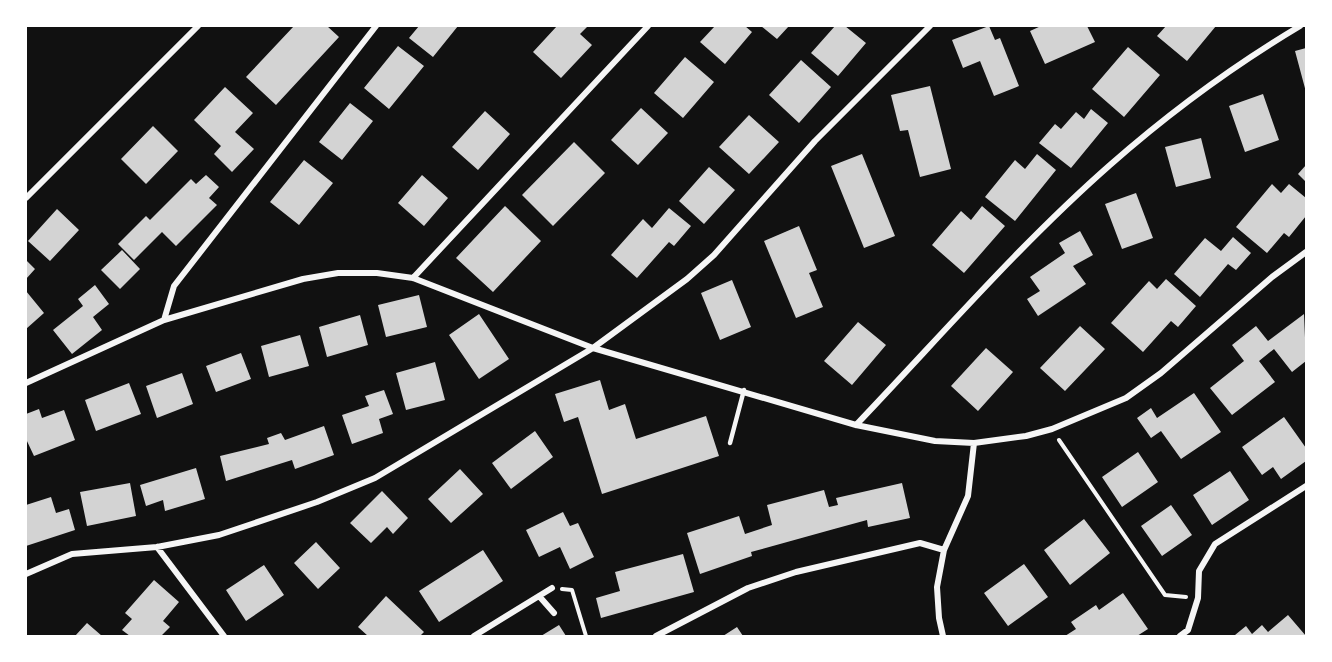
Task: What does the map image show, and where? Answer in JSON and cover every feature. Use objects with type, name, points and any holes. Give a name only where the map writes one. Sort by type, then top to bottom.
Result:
[{"type":"street","points":[[26,198],[198,26]]},
{"type":"street","points":[[165,320],[174,286],[376,26]]},
{"type":"street","points":[[413,278],[648,26]]},
{"type":"street","points":[[26,574],[72,555],[157,546],[219,535],[317,502],[375,478],[593,348],[687,279],[714,255],[815,141],[930,26]]},
{"type":"street","points":[[856,425],[1057,214],[1110,164],[1238,65],[1300,26]]},
{"type":"street","points":[[26,383],[165,320],[303,279],[338,273],[377,273],[413,278],[593,348],[744,390],[856,425],[935,441],[974,443],[1026,436],[1052,429],[1126,398],[1161,373],[1272,277],[1306,252]]},
{"type":"street","points":[[943,636],[939,618],[938,587],[944,550],[968,496],[974,443]]},
{"type":"street","points":[[1180,636],[1188,630],[1198,598],[1199,571],[1215,544],[1306,486]]},
{"type":"street","points":[[656,636],[748,588],[796,572],[920,543],[944,550]]},
{"type":"street","points":[[157,546],[224,636]]},
{"type":"street","points":[[474,636],[552,588]]},
{"type":"street","points":[[539,596],[555,613]]},
{"type":"street","points":[[1188,630],[1193,636]]},
{"type":"lane","points":[[730,443],[744,390]]},
{"type":"path","points":[[1052,429],[1166,595],[1198,598]]},
{"type":"path","points":[[552,588],[572,590],[586,636]]},
{"type":"building","points":[[294,26],[327,26],[339,37],[276,105],[246,77]]},
{"type":"building","points":[[419,26],[458,26],[433,57],[409,38]]},
{"type":"building","points":[[557,26],[588,26],[580,34],[592,45],[561,78],[533,52]]},
{"type":"building","points":[[715,26],[745,26],[752,32],[725,64],[700,42]]},
{"type":"building","points":[[761,26],[789,26],[777,39]]},
{"type":"building","points":[[835,26],[845,26],[866,43],[838,76],[811,53]]},
{"type":"building","points":[[989,26],[995,40],[1000,38],[1019,86],[994,96],[980,61],[963,68],[952,40]]},
{"type":"building","points":[[1041,26],[1087,26],[1095,42],[1045,64],[1030,31]]},
{"type":"building","points":[[1166,26],[1216,26],[1187,61],[1157,36]]},
{"type":"building","points":[[398,46],[424,66],[389,109],[364,88]]},
{"type":"building","points":[[1128,47],[1160,75],[1124,117],[1092,89]]},
{"type":"building","points":[[1306,48],[1306,92],[1295,51]]},
{"type":"building","points":[[685,57],[714,82],[683,118],[654,93]]},
{"type":"building","points":[[801,60],[831,87],[799,123],[769,95]]},
{"type":"building","points":[[930,86],[951,169],[920,177],[908,130],[900,131],[891,95]]},
{"type":"building","points":[[225,87],[253,113],[235,132],[254,149],[232,172],[214,154],[221,146],[194,120]]},
{"type":"building","points":[[1263,94],[1279,140],[1245,152],[1229,106]]},
{"type":"building","points":[[350,103],[373,121],[342,160],[319,142]]},
{"type":"building","points":[[641,108],[668,133],[638,165],[611,140]]},
{"type":"building","points":[[1091,109],[1108,123],[1071,168],[1039,143],[1055,124],[1061,129],[1076,112],[1084,119]]},
{"type":"building","points":[[485,111],[510,134],[478,170],[452,147]]},
{"type":"building","points":[[749,115],[779,142],[749,174],[719,147]]},
{"type":"building","points":[[153,126],[178,151],[146,184],[121,159]]},
{"type":"building","points":[[1201,138],[1211,178],[1176,187],[1165,147]]},
{"type":"building","points":[[574,142],[605,173],[553,226],[522,195]]},
{"type":"building","points":[[862,154],[895,236],[864,248],[831,166]]},
{"type":"building","points":[[1037,154],[1056,170],[1015,221],[985,197],[1015,160],[1025,169]]},
{"type":"building","points":[[304,160],[333,183],[299,225],[270,202]]},
{"type":"building","points":[[1306,165],[1306,182],[1298,174]]},
{"type":"building","points":[[709,167],[735,190],[704,224],[679,201]]},
{"type":"building","points":[[206,175],[219,187],[209,198],[217,205],[176,246],[162,232],[134,260],[118,244],[146,216],[150,220],[191,179],[196,184]]},
{"type":"building","points":[[422,175],[448,198],[424,226],[398,203]]},
{"type":"building","points":[[1272,184],[1281,193],[1289,184],[1306,198],[1306,216],[1289,237],[1284,233],[1267,253],[1236,227]]},
{"type":"building","points":[[1136,193],[1153,238],[1122,249],[1105,204]]},
{"type":"building","points":[[505,206],[541,241],[493,292],[456,258]]},
{"type":"building","points":[[982,206],[1005,226],[964,273],[932,245],[961,211],[971,220]]},
{"type":"building","points":[[669,208],[691,226],[674,246],[669,242],[637,278],[611,255],[643,219],[652,228]]},
{"type":"building","points":[[57,209],[79,230],[50,261],[28,241]]},
{"type":"building","points":[[799,226],[817,270],[809,273],[823,307],[796,318],[764,241]]},
{"type":"building","points":[[1080,231],[1093,255],[1073,266],[1086,284],[1038,316],[1027,299],[1040,291],[1030,277],[1065,253],[1059,243]]},
{"type":"building","points":[[1233,237],[1251,253],[1236,270],[1228,264],[1200,297],[1174,274],[1205,238],[1221,251]]},
{"type":"building","points":[[122,250],[140,269],[120,289],[101,270]]},
{"type":"building","points":[[26,260],[35,269],[26,279]]},
{"type":"building","points":[[1166,279],[1196,306],[1178,327],[1171,321],[1143,352],[1111,323],[1149,281],[1157,289]]},
{"type":"building","points":[[732,280],[751,327],[720,340],[701,293]]},
{"type":"building","points":[[95,285],[109,304],[93,317],[102,330],[72,354],[53,330],[83,306],[78,299]]},
{"type":"building","points":[[26,291],[44,313],[26,329]]},
{"type":"building","points":[[419,295],[427,327],[386,337],[378,305]]},
{"type":"building","points":[[479,314],[509,359],[479,379],[449,335]]},
{"type":"building","points":[[1304,314],[1306,361],[1292,372],[1274,349],[1259,361],[1275,382],[1232,415],[1210,388],[1244,361],[1232,345],[1256,326],[1268,341]]},
{"type":"building","points":[[360,315],[368,345],[327,357],[319,327]]},
{"type":"building","points":[[858,322],[886,345],[852,385],[824,361]]},
{"type":"building","points":[[1080,326],[1105,349],[1065,391],[1040,368]]},
{"type":"building","points":[[300,335],[309,366],[269,377],[261,346]]},
{"type":"building","points":[[986,348],[1013,372],[978,411],[951,386]]},
{"type":"building","points":[[241,353],[251,379],[216,392],[206,366]]},
{"type":"building","points":[[435,362],[445,400],[406,410],[396,373]]},
{"type":"building","points":[[182,373],[193,404],[157,418],[146,386]]},
{"type":"building","points":[[600,380],[609,410],[625,404],[636,439],[706,416],[719,456],[602,494],[578,417],[564,422],[555,394]]},
{"type":"building","points":[[129,383],[141,414],[96,431],[85,400]]},
{"type":"building","points":[[384,390],[393,414],[379,419],[383,433],[352,444],[342,415],[369,406],[365,396]]},
{"type":"building","points":[[1194,393],[1221,432],[1181,459],[1161,431],[1151,438],[1137,418],[1151,408],[1157,418]]},
{"type":"building","points":[[39,409],[42,418],[64,410],[75,440],[34,456],[26,439],[26,414]]},
{"type":"building","points":[[1284,417],[1306,448],[1306,461],[1281,479],[1273,467],[1262,475],[1242,447]]},
{"type":"building","points":[[324,426],[334,455],[295,469],[292,460],[226,481],[220,456],[269,444],[267,438],[281,433],[285,440]]},
{"type":"building","points":[[535,431],[553,457],[511,489],[492,463]]},
{"type":"building","points":[[1138,452],[1158,482],[1122,507],[1102,477]]},
{"type":"building","points":[[196,468],[205,499],[165,511],[163,500],[146,506],[140,485]]},
{"type":"building","points":[[460,469],[483,494],[451,523],[428,499]]},
{"type":"building","points":[[1230,471],[1249,500],[1212,525],[1193,495]]},
{"type":"building","points":[[130,483],[136,516],[87,526],[80,492]]},
{"type":"building","points":[[902,483],[910,518],[868,527],[867,520],[751,552],[752,556],[700,574],[687,533],[739,516],[745,534],[772,525],[767,505],[824,490],[829,507],[838,505],[836,498]]},
{"type":"building","points":[[382,491],[408,518],[393,534],[387,527],[371,543],[350,523]]},
{"type":"building","points":[[51,497],[56,513],[69,509],[75,530],[26,546],[26,505]]},
{"type":"building","points":[[1171,505],[1192,535],[1162,556],[1141,526]]},
{"type":"building","points":[[563,512],[570,526],[578,523],[594,557],[570,569],[560,547],[539,557],[526,530]]},
{"type":"building","points":[[1084,519],[1110,553],[1070,585],[1044,550]]},
{"type":"building","points":[[316,542],[340,568],[318,589],[294,563]]},
{"type":"building","points":[[483,550],[503,581],[439,622],[419,591]]},
{"type":"building","points":[[683,554],[694,592],[601,618],[596,598],[620,591],[615,572]]},
{"type":"building","points":[[1024,564],[1048,597],[1008,626],[984,593]]},
{"type":"building","points":[[264,565],[284,595],[246,621],[226,590]]},
{"type":"building","points":[[154,580],[179,602],[163,621],[170,627],[161,636],[130,636],[122,630],[132,619],[125,613]]},
{"type":"building","points":[[1123,593],[1148,629],[1137,636],[1065,636],[1076,629],[1071,622],[1096,605],[1099,610]]},
{"type":"building","points":[[386,596],[424,632],[420,636],[368,636],[358,627]]},
{"type":"building","points":[[1288,615],[1306,636],[1235,635],[1246,626],[1252,634],[1262,625],[1268,632]]},
{"type":"building","points":[[87,623],[102,636],[75,636]]},
{"type":"building","points":[[559,625],[566,636],[541,636]]},
{"type":"building","points":[[737,627],[743,636],[723,636]]}]
